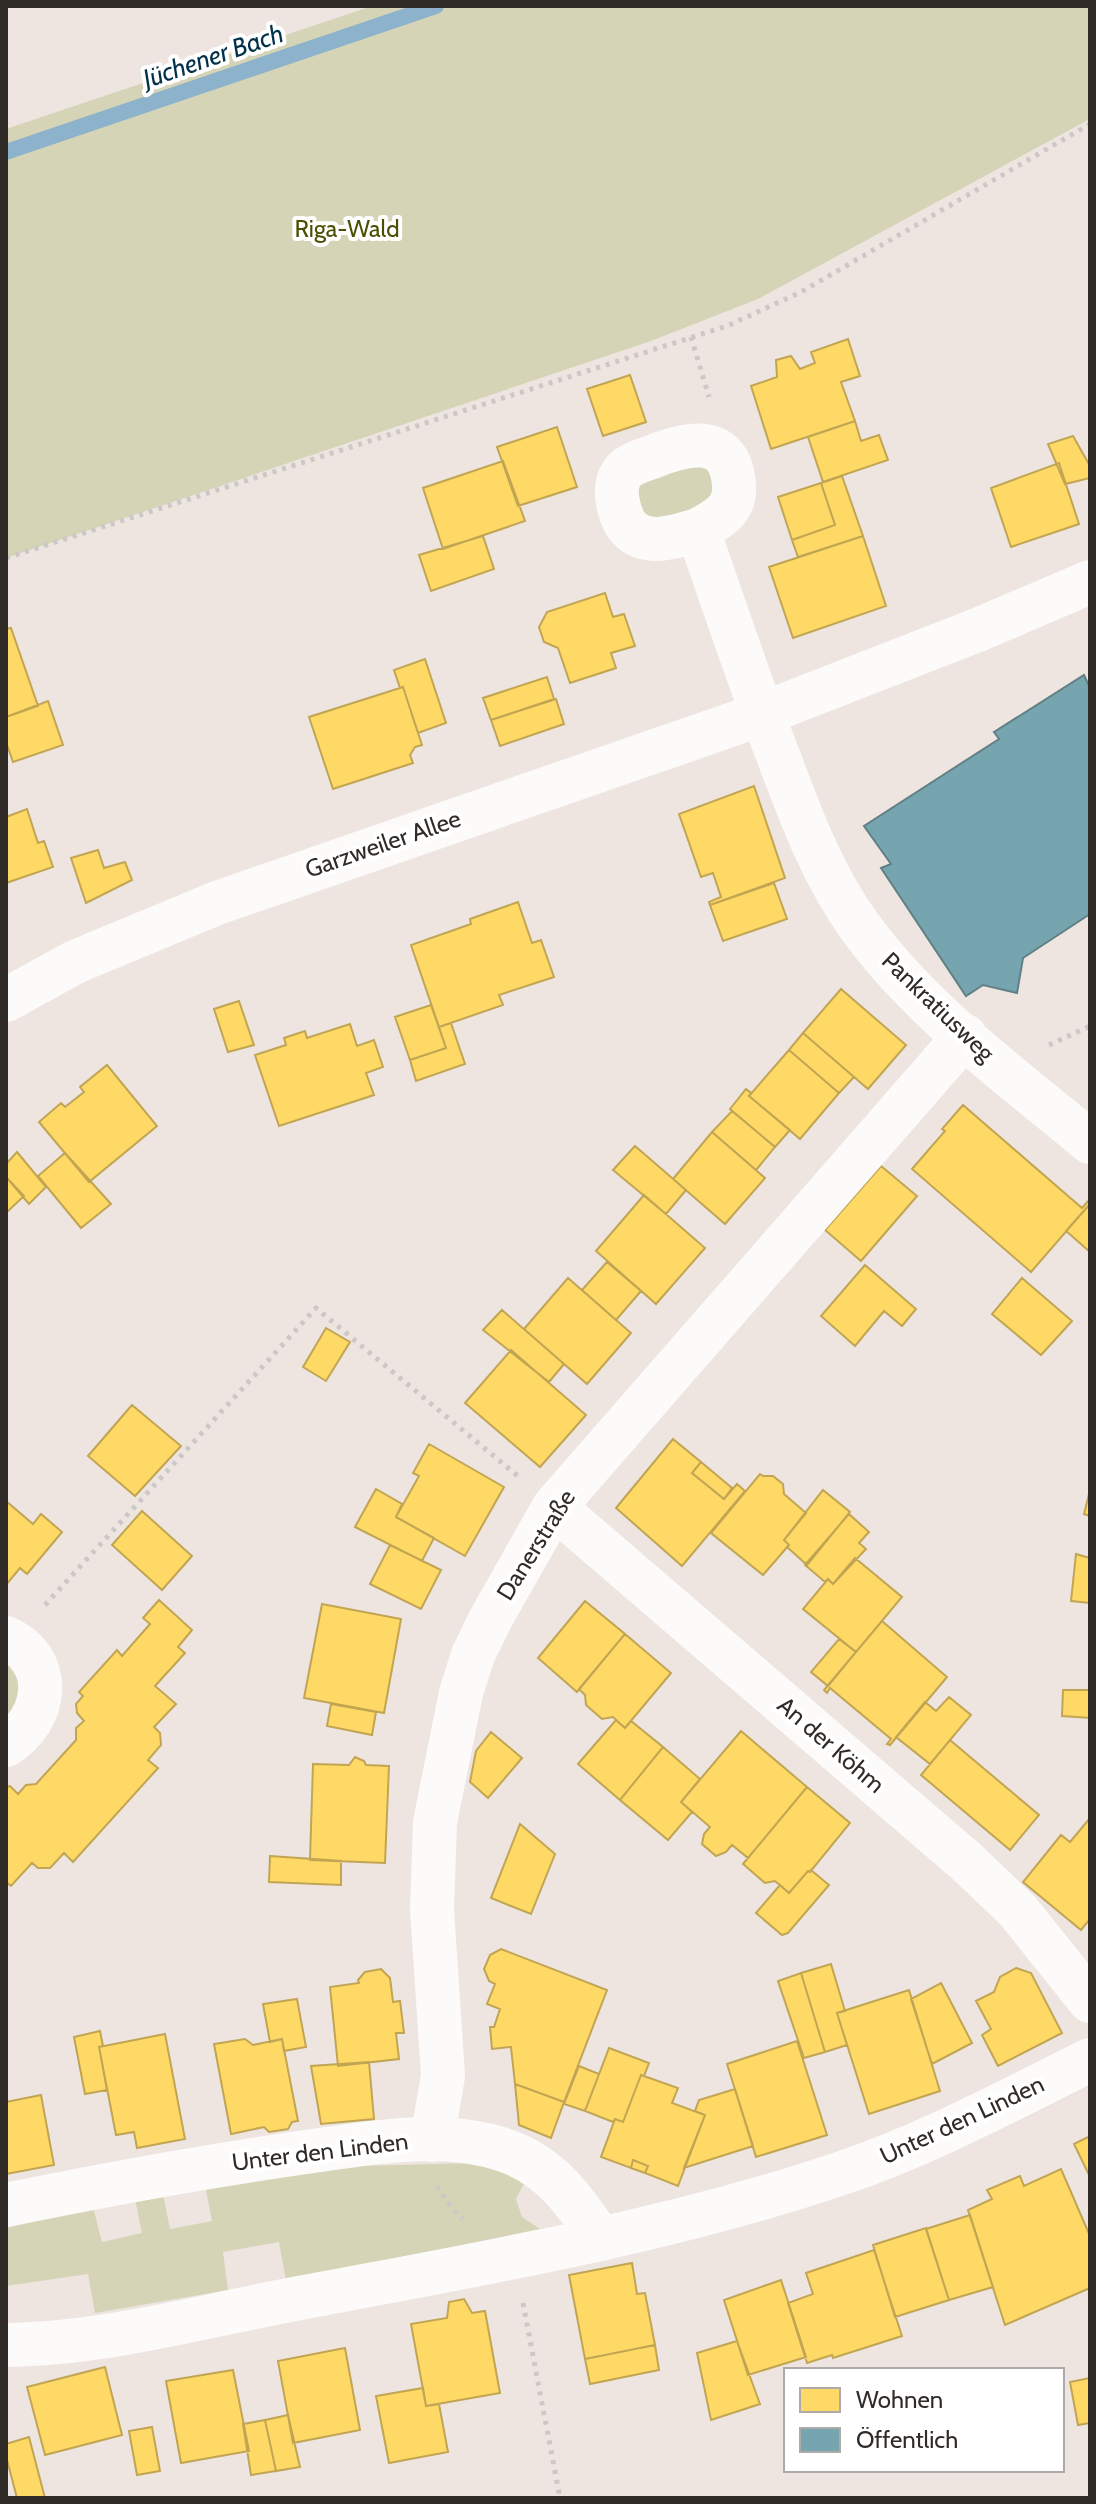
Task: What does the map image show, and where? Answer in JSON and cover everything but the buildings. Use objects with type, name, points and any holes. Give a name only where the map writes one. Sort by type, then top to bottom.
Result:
[{"type":"street","points":[[687,445],[708,445],[722,454],[732,474],[733,501],[722,516],[698,530],[652,540],[636,534],[620,511],[617,487],[622,472],[659,454],[687,445]]},
{"type":"street","points":[[698,530],[762,714]]},
{"type":"street","name":"Garzweiler Allee","points":[[8,995],[75,962],[217,903],[762,714],[980,629],[1090,582]]},
{"type":"street","name":"Pankratiusweg","points":[[762,714],[814,847],[860,927],[903,979],[1090,1142]]},
{"type":"street","name":"Danerstraße","points":[[432,2140],[443,2076],[434,1951],[432,1870],[435,1822],[443,1772],[473,1655],[554,1507],[965,1036]]},
{"type":"street","name":"An der Köhm","points":[[554,1507],[968,1863],[1018,1911],[1090,2001]]},
{"type":"street","points":[[6,1745],[32,1723],[39,1704],[40,1684],[34,1665],[9,1640]]},
{"type":"street","name":"Unter den Linden","points":[[6,2345],[58,2343],[131,2332],[514,2258],[768,2196],[844,2173],[959,2125],[1090,2060]]},
{"type":"street","name":"Unter den Linden","points":[[6,2205],[254,2159],[375,2143],[432,2140],[473,2143],[504,2150],[535,2164],[556,2179],[600,2238]]},
{"type":"path","points":[[6,558],[756,314],[801,292],[1090,124]]},
{"type":"path","points":[[691,337],[707,387],[716,450]]},
{"type":"path","points":[[9,1640],[316,1308],[554,1507]]},
{"type":"path","points":[[432,2140],[434,2179],[444,2200],[465,2221],[514,2258],[560,2498]]},
{"type":"green space","name":"Riga-Wald","points":[[372,6],[1090,6],[1090,119],[758,299],[651,341],[6,558],[6,129]]},
{"type":"green space","points":[[705,466],[717,480],[707,504],[654,521],[644,520],[635,488],[642,481]]},
{"type":"green space","points":[[6,1663],[18,1680],[20,1695],[6,1727]]},
{"type":"green space","points":[[473,2163],[531,2179],[523,2185],[516,2199],[522,2217],[540,2229],[286,2281],[279,2242],[223,2252],[228,2290],[95,2313],[88,2274],[6,2286],[6,2228],[93,2207],[102,2242],[142,2233],[135,2199],[163,2194],[170,2229],[212,2221],[205,2185],[359,2166]]},
{"type":"waterway","name":"Jüchener Bach","points":[[6,152],[436,6]]}]
